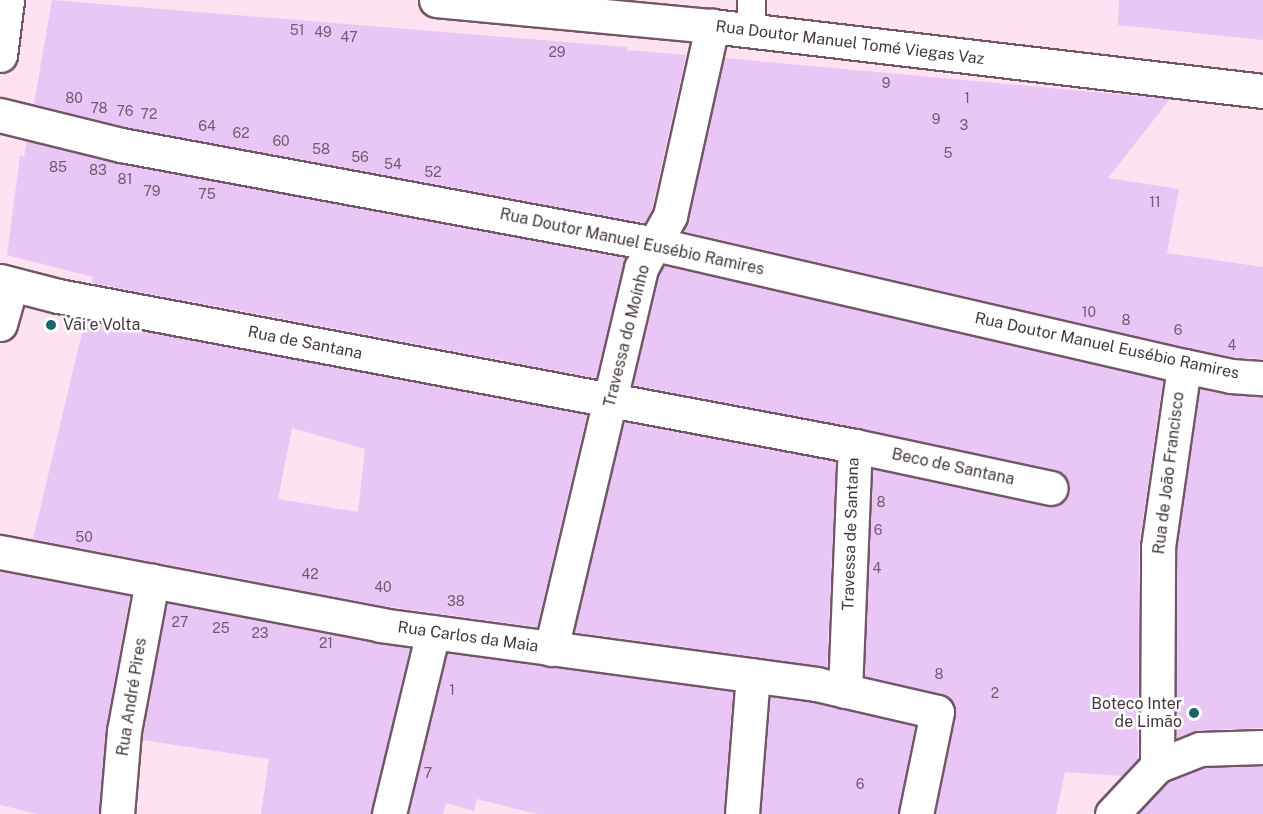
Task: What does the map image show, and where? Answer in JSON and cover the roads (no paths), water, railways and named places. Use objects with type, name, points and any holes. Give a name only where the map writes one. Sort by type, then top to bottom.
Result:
[{"type":"street","points":[[0,55],[7,0]]},
{"type":"street","name":"Rua Doutor Manuel Tomé Viegas Vaz","points":[[436,0],[711,26],[751,15],[1263,91]]},
{"type":"street","name":"Travessa do Moínho","points":[[551,649],[641,268],[670,216],[711,26]]},
{"type":"street","name":"Rua Doutor Manuel Eusébio Ramires","points":[[0,115],[121,145],[655,244],[1184,366],[1232,376],[1263,378]]},
{"type":"street","points":[[0,324],[5,283]]},
{"type":"street","name":"Rua de Santana","points":[[5,283],[610,401]]},
{"type":"street","name":"Rua de João Francisco","points":[[1158,766],[1158,547],[1184,366]]},
{"type":"street","name":"Travessa de Santana","points":[[610,401],[855,446],[845,691]]},
{"type":"street","name":"Beco de Santana","points":[[855,446],[1051,488]]},
{"type":"street","name":"Rua Carlos da Maia","points":[[0,552],[381,626],[753,675],[845,691],[937,712],[916,814]]},
{"type":"street","name":"Rua André Pires","points":[[117,814],[124,731],[152,581]]},
{"type":"street","points":[[389,814],[433,632]]},
{"type":"street","points":[[742,814],[753,675]]},
{"type":"street","points":[[1112,814],[1118,805],[1158,766],[1200,749],[1263,747]]},
{"type":"place","name":"Vai e Volta","points":[[51,325]]},
{"type":"place","name":"Boteco Inter de Limão","points":[[1194,713]]}]
